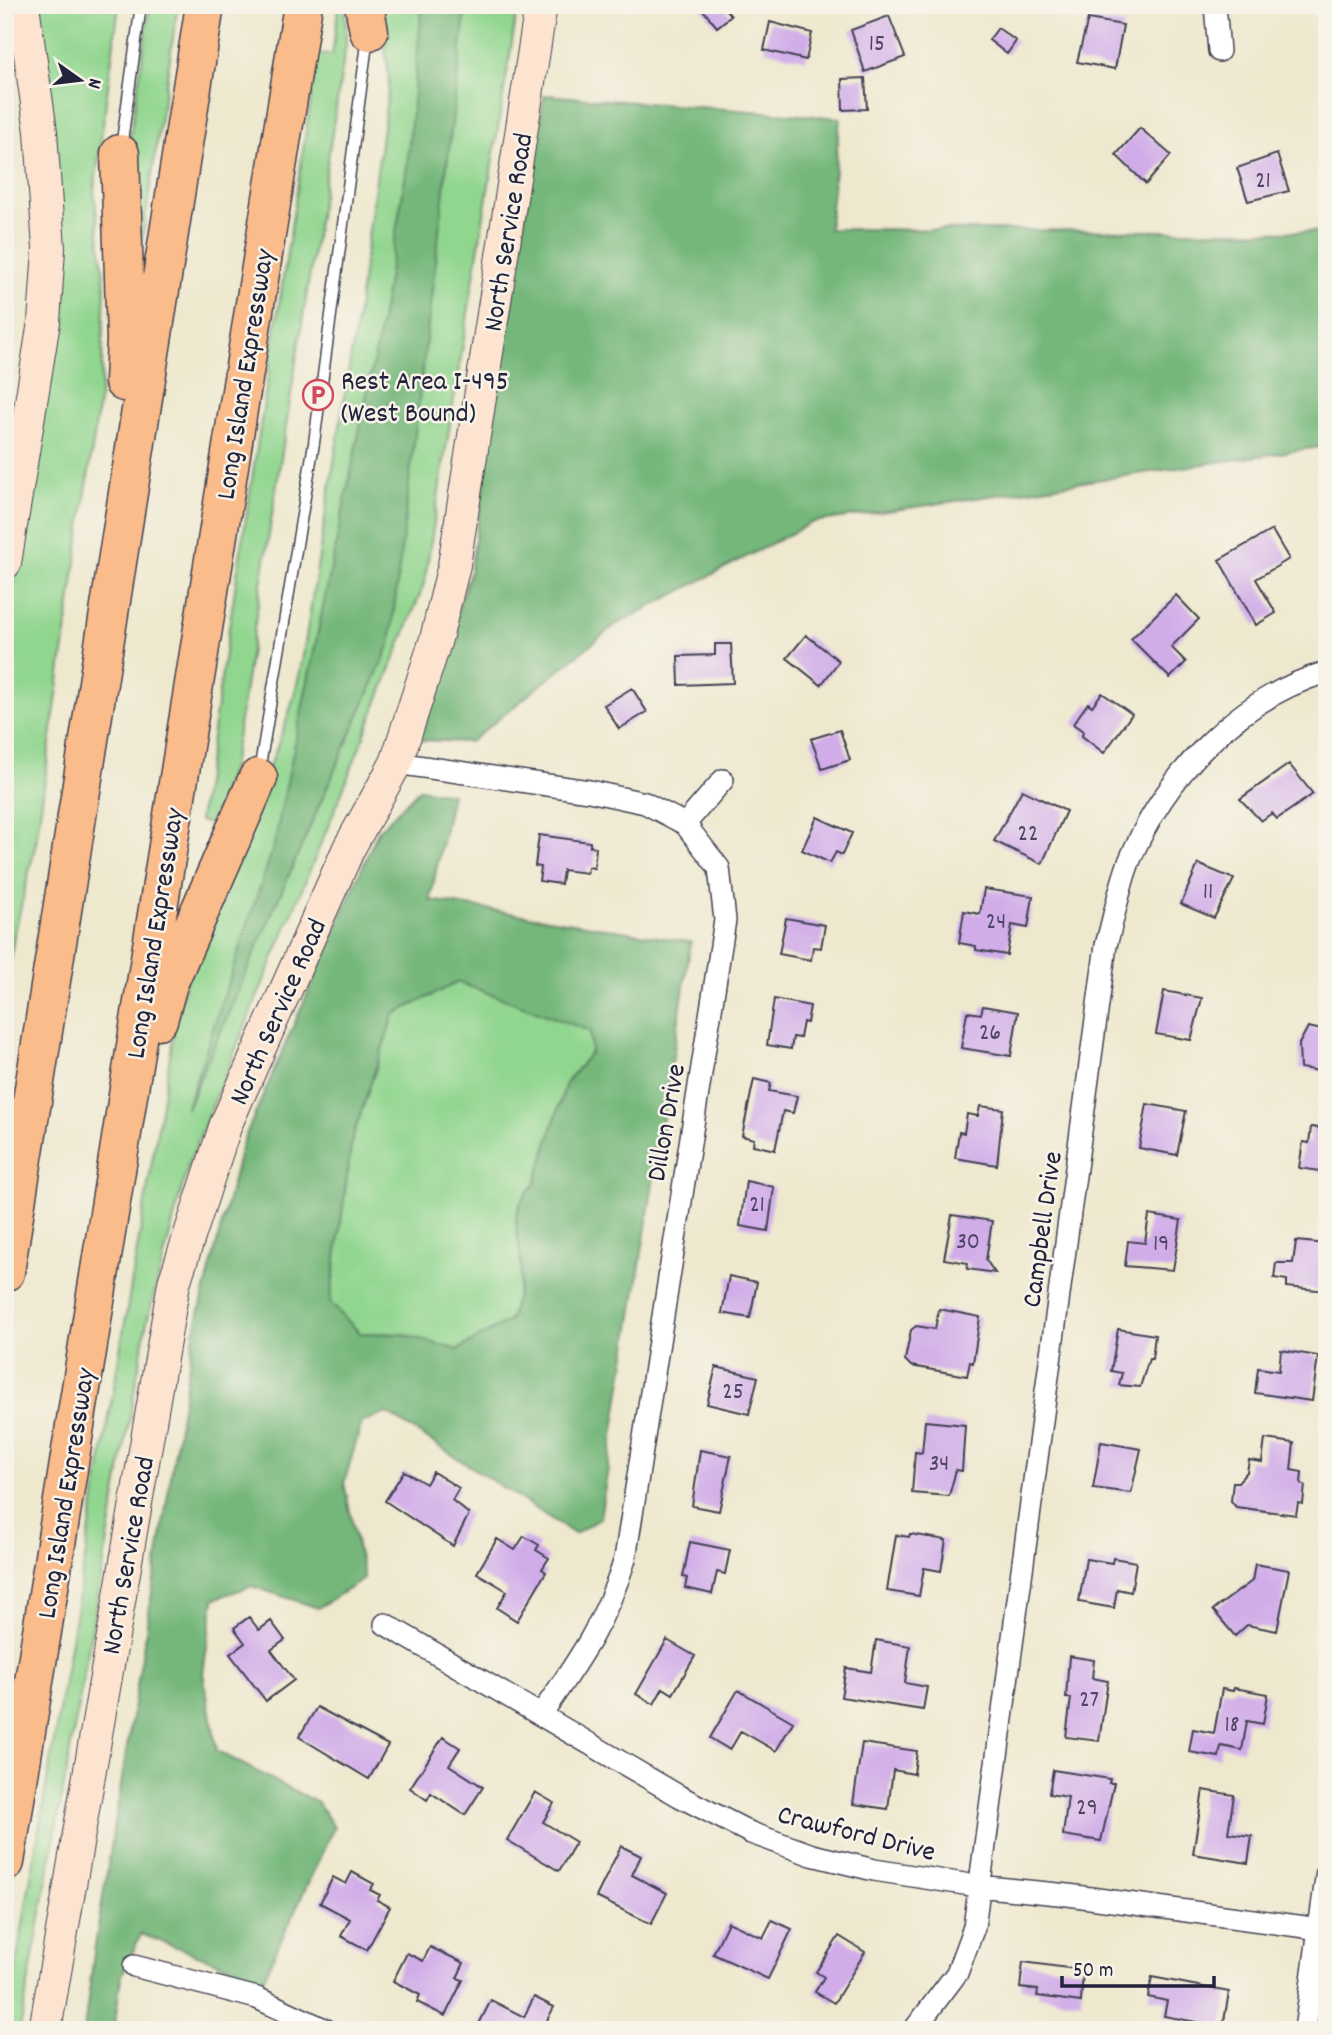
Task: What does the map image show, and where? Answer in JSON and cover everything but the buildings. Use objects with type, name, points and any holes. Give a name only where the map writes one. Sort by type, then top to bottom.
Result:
[{"type":"highway","points":[[5,1272],[205,5]]},
{"type":"highway","name":"Long Island Expressway","points":[[5,1862],[303,5]]},
{"type":"highway","points":[[118,554],[127,339],[120,154]]},
{"type":"highway","points":[[112,1184],[168,984],[258,778]]},
{"type":"main road","points":[[5,563],[44,322],[49,249],[41,132],[23,5]]},
{"type":"main road","name":"North Service Road","points":[[45,2030],[174,1283],[226,1124],[349,848],[396,763],[436,639],[454,565],[541,5]]},
{"type":"street","points":[[1215,5],[1219,51]]},
{"type":"street","name":"Campbell Drive","points":[[914,2030],[957,1973],[974,1927],[977,1886],[1106,945],[1129,862],[1171,786],[1212,740],[1259,703],[1327,672]]},
{"type":"street","name":"Dillon Drive","points":[[396,763],[589,791],[645,803],[685,824],[719,868],[725,920],[625,1559],[611,1604],[591,1643],[542,1713]]},
{"type":"street","points":[[685,824],[723,780]]},
{"type":"street","name":"Crawford Drive","points":[[385,1624],[542,1713],[679,1796],[751,1833],[812,1855],[874,1870],[977,1886],[1068,1895],[1323,1930]]},
{"type":"street","points":[[1305,2030],[1323,1930],[1327,1871]]},
{"type":"street","points":[[134,1966],[257,1998],[326,2030]]},
{"type":"lane","points":[[120,154],[141,5]]},
{"type":"lane","points":[[258,778],[314,443],[366,18]]},
{"type":"green space","points":[[35,5],[119,5],[94,191],[105,285],[101,387],[36,842],[13,941],[5,1011],[5,641],[63,272]]},
{"type":"green space","points":[[150,5],[178,5],[138,267],[127,157]]},
{"type":"green space","points":[[339,5],[345,5],[346,44],[237,738],[232,767],[210,824],[199,821],[318,54],[332,55]]},
{"type":"green space","points":[[381,5],[518,5],[424,584],[336,807],[189,1162],[147,1321],[20,2030],[5,2030],[175,1026],[197,937],[282,733],[302,662],[357,318],[389,84]]},
{"type":"green space","points":[[422,5],[466,5],[390,644],[186,1110],[274,845],[377,345],[407,167]]},
{"type":"green space","points":[[544,95],[840,118],[829,229],[1327,232],[1327,446],[813,522],[615,625],[470,742],[417,740],[470,572]]},
{"type":"green space","points":[[419,789],[452,794],[430,900],[691,942],[600,1518],[575,1534],[387,1413],[362,1422],[344,1483],[364,1579],[318,1608],[251,1586],[214,1599],[203,1673],[217,1751],[318,1803],[334,1827],[263,1979],[141,1934],[121,1977],[114,2030],[84,2030],[95,1946],[194,1333],[242,1144],[378,831]],"holes":[[[458,982],[590,1031],[591,1052],[566,1083],[535,1185],[519,1206],[516,1226],[521,1277],[510,1320],[458,1350],[402,1334],[360,1333],[330,1303],[352,1139],[394,1014]]]},
{"type":"green space","points":[[458,982],[590,1030],[591,1053],[566,1083],[535,1185],[519,1206],[516,1226],[521,1277],[510,1320],[457,1350],[402,1334],[360,1333],[330,1303],[352,1139],[394,1014]]},
{"type":"place","name":"Rest Area I-495 (West Bound)","points":[[318,395]]}]
